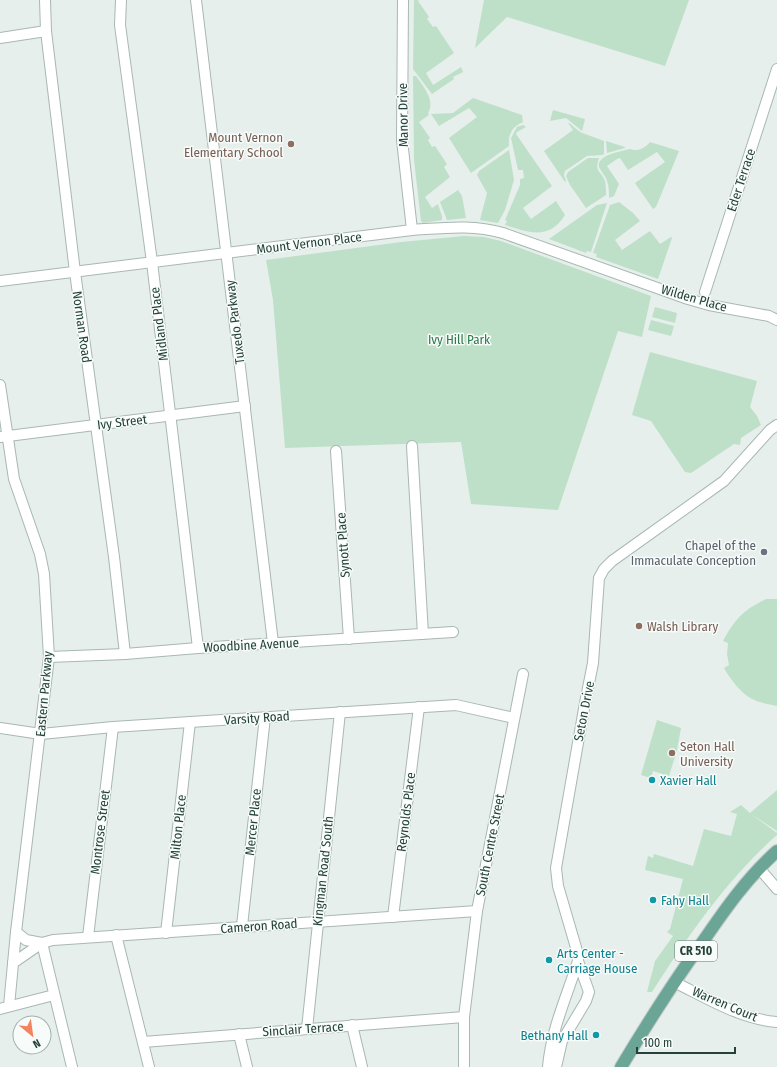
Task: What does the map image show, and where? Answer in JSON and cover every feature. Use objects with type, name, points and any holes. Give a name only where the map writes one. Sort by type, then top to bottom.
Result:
[{"type":"main road","name":"CR 510","points":[[621,1067],[674,982],[726,909],[759,868],[777,851]]},
{"type":"street","name":"Norman Road","points":[[45,0],[46,31],[75,272],[114,557],[125,654]]},
{"type":"street","name":"Midland Place","points":[[121,0],[120,25],[152,262],[198,648]]},
{"type":"street","name":"Tuxedo Parkway","points":[[196,0],[273,643]]},
{"type":"street","name":"Manor Drive","points":[[403,0],[402,140],[412,230]]},
{"type":"street","points":[[0,38],[46,31]]},
{"type":"street","name":"Eder Terrace","points":[[705,292],[777,69]]},
{"type":"street","name":"Mount Vernon Place","points":[[0,281],[412,230],[465,227],[490,229],[613,272]]},
{"type":"street","name":"Wilden Place","points":[[613,272],[688,299],[709,305],[769,316],[777,320]]},
{"type":"street","name":"Eastern Parkway","points":[[0,385],[4,437],[14,479],[40,554],[44,574],[49,657],[13,963],[4,1008]]},
{"type":"street","name":"Ivy Street","points":[[4,437],[245,406]]},
{"type":"street","name":"Seton Drive","points":[[554,1067],[562,1041],[586,1000],[589,992],[578,961],[577,952],[558,886],[556,868],[593,663],[598,588],[601,573],[612,561],[724,481],[770,430],[777,425]]},
{"type":"street","points":[[412,446],[423,634]]},
{"type":"street","name":"Synott Place","points":[[336,451],[349,639]]},
{"type":"street","name":"Woodbine Avenue","points":[[49,657],[125,654],[453,632]]},
{"type":"street","name":"South Centre Street","points":[[464,1067],[464,1017],[477,911],[523,674]]},
{"type":"street","name":"Varsity Road","points":[[0,728],[41,734],[113,727],[456,705],[514,718]]},
{"type":"street","name":"Reynolds Place","points":[[393,918],[419,707]]},
{"type":"street","name":"Kingman Road South","points":[[307,1029],[340,712]]},
{"type":"street","name":"Mercer Place","points":[[242,926],[265,717]]},
{"type":"street","name":"Milton Place","points":[[166,933],[190,722]]},
{"type":"street","name":"Montrose Street","points":[[88,937],[113,727]]},
{"type":"street","points":[[759,868],[777,888]]},
{"type":"street","name":"Cameron Road","points":[[13,963],[42,943],[53,940],[166,933],[242,926],[393,918],[477,911]]},
{"type":"street","name":"Cameron Road","points":[[16,932],[26,940],[42,943]]},
{"type":"street","points":[[116,935],[149,1067]]},
{"type":"street","points":[[42,943],[72,1067]]},
{"type":"street","points":[[554,1067],[550,1050],[555,1029],[578,961]]},
{"type":"street","name":"Warren Court","points":[[674,982],[745,1016],[777,1022]]},
{"type":"street","points":[[4,1008],[54,995]]},
{"type":"street","name":"Sinclair Terrace","points":[[143,1042],[464,1017]]},
{"type":"street","points":[[352,1025],[362,1067]]},
{"type":"street","points":[[239,1034],[247,1067]]},
{"type":"green space","points":[[414,0],[419,0],[418,1],[429,17],[427,19],[433,27],[436,26],[454,53],[426,73],[433,85],[461,67],[463,72],[453,77],[454,79],[432,94],[413,69]]},
{"type":"green space","points":[[484,0],[689,0],[665,66],[507,17],[475,48]]},
{"type":"green space","points":[[413,76],[416,76],[430,99],[429,115],[419,122],[430,138],[428,140],[432,147],[435,146],[447,164],[444,167],[450,177],[425,197],[432,208],[438,204],[442,220],[423,223],[421,221],[414,160]]},
{"type":"green space","points":[[473,98],[522,115],[523,122],[516,126],[510,134],[509,146],[471,173],[449,138],[477,117],[469,108],[439,126],[431,114],[453,113]]},
{"type":"green space","points":[[553,110],[585,119],[582,131],[566,118],[550,121]]},
{"type":"green space","points":[[568,123],[580,132],[604,141],[604,154],[587,156],[565,171],[565,182],[544,151],[573,130]]},
{"type":"green space","points":[[523,125],[526,127],[516,134],[552,186],[523,208],[531,219],[556,201],[565,215],[552,229],[545,231],[530,232],[505,225],[507,221],[505,220],[520,185],[520,179],[524,178],[523,170],[518,170],[511,138],[517,127]]},
{"type":"green space","points":[[606,141],[625,147],[625,148],[607,153]]},
{"type":"green space","points":[[650,142],[679,151],[656,207],[653,209],[635,183],[665,162],[657,152],[628,170],[620,158],[607,166],[619,184],[614,196],[609,198],[609,187],[599,167],[601,159],[616,152],[630,149],[641,149]]},
{"type":"green space","points":[[509,150],[514,180],[505,210],[498,223],[480,220],[487,193],[477,175],[479,171]]},
{"type":"green space","points":[[588,158],[599,158],[597,166],[605,181],[606,195],[586,208],[570,185],[566,176],[568,172]]},
{"type":"green space","points":[[458,190],[462,196],[466,218],[447,220],[440,202]]},
{"type":"green space","points":[[619,202],[633,213],[640,221],[615,240],[622,250],[650,231],[660,244],[671,237],[672,238],[658,279],[596,257],[597,254],[593,253],[610,205]]},
{"type":"green space","points":[[607,203],[591,252],[587,251],[586,253],[549,239],[597,205]]},
{"type":"green space","name":"Ivy Hill Park","points":[[464,236],[484,237],[501,241],[651,296],[642,337],[618,331],[558,510],[471,504],[461,442],[285,448],[273,300],[266,260],[401,242]]},
{"type":"green space","points":[[655,307],[677,313],[675,323],[652,317]]},
{"type":"green space","points":[[651,320],[674,326],[671,336],[648,330]]},
{"type":"green space","points":[[650,352],[757,381],[750,407],[757,416],[761,425],[741,438],[740,445],[734,444],[691,473],[685,472],[651,421],[632,415]]},
{"type":"green space","points":[[766,599],[777,599],[777,706],[758,702],[752,699],[736,685],[724,668],[729,665],[727,654],[728,643],[723,641],[727,633],[745,611]]},
{"type":"green space","points":[[657,720],[681,728],[677,750],[669,776],[653,771],[651,778],[641,775]]},
{"type":"green space","points":[[777,790],[777,831],[751,814],[777,833],[777,835],[741,870],[725,889],[694,929],[652,992],[647,992],[655,961],[673,936],[667,932],[670,929],[683,879],[645,870],[648,856],[653,858],[654,854],[693,866],[704,829],[731,836],[737,814],[730,812],[741,805],[750,813]]},
{"type":"place","name":"Mount Vernon Elementary School","points":[[291,144]]},
{"type":"place","name":"Chapel of the Immaculate Conception","points":[[764,552]]},
{"type":"place","name":"Walsh Library","points":[[639,626]]},
{"type":"place","name":"Seton Hall University","points":[[672,753]]},
{"type":"place","name":"Xavier Hall","points":[[652,780]]},
{"type":"place","name":"Fahy Hall","points":[[653,900]]},
{"type":"place","name":"Arts Center - Carriage House","points":[[549,960]]},
{"type":"place","name":"Bethany Hall","points":[[596,1035]]}]
